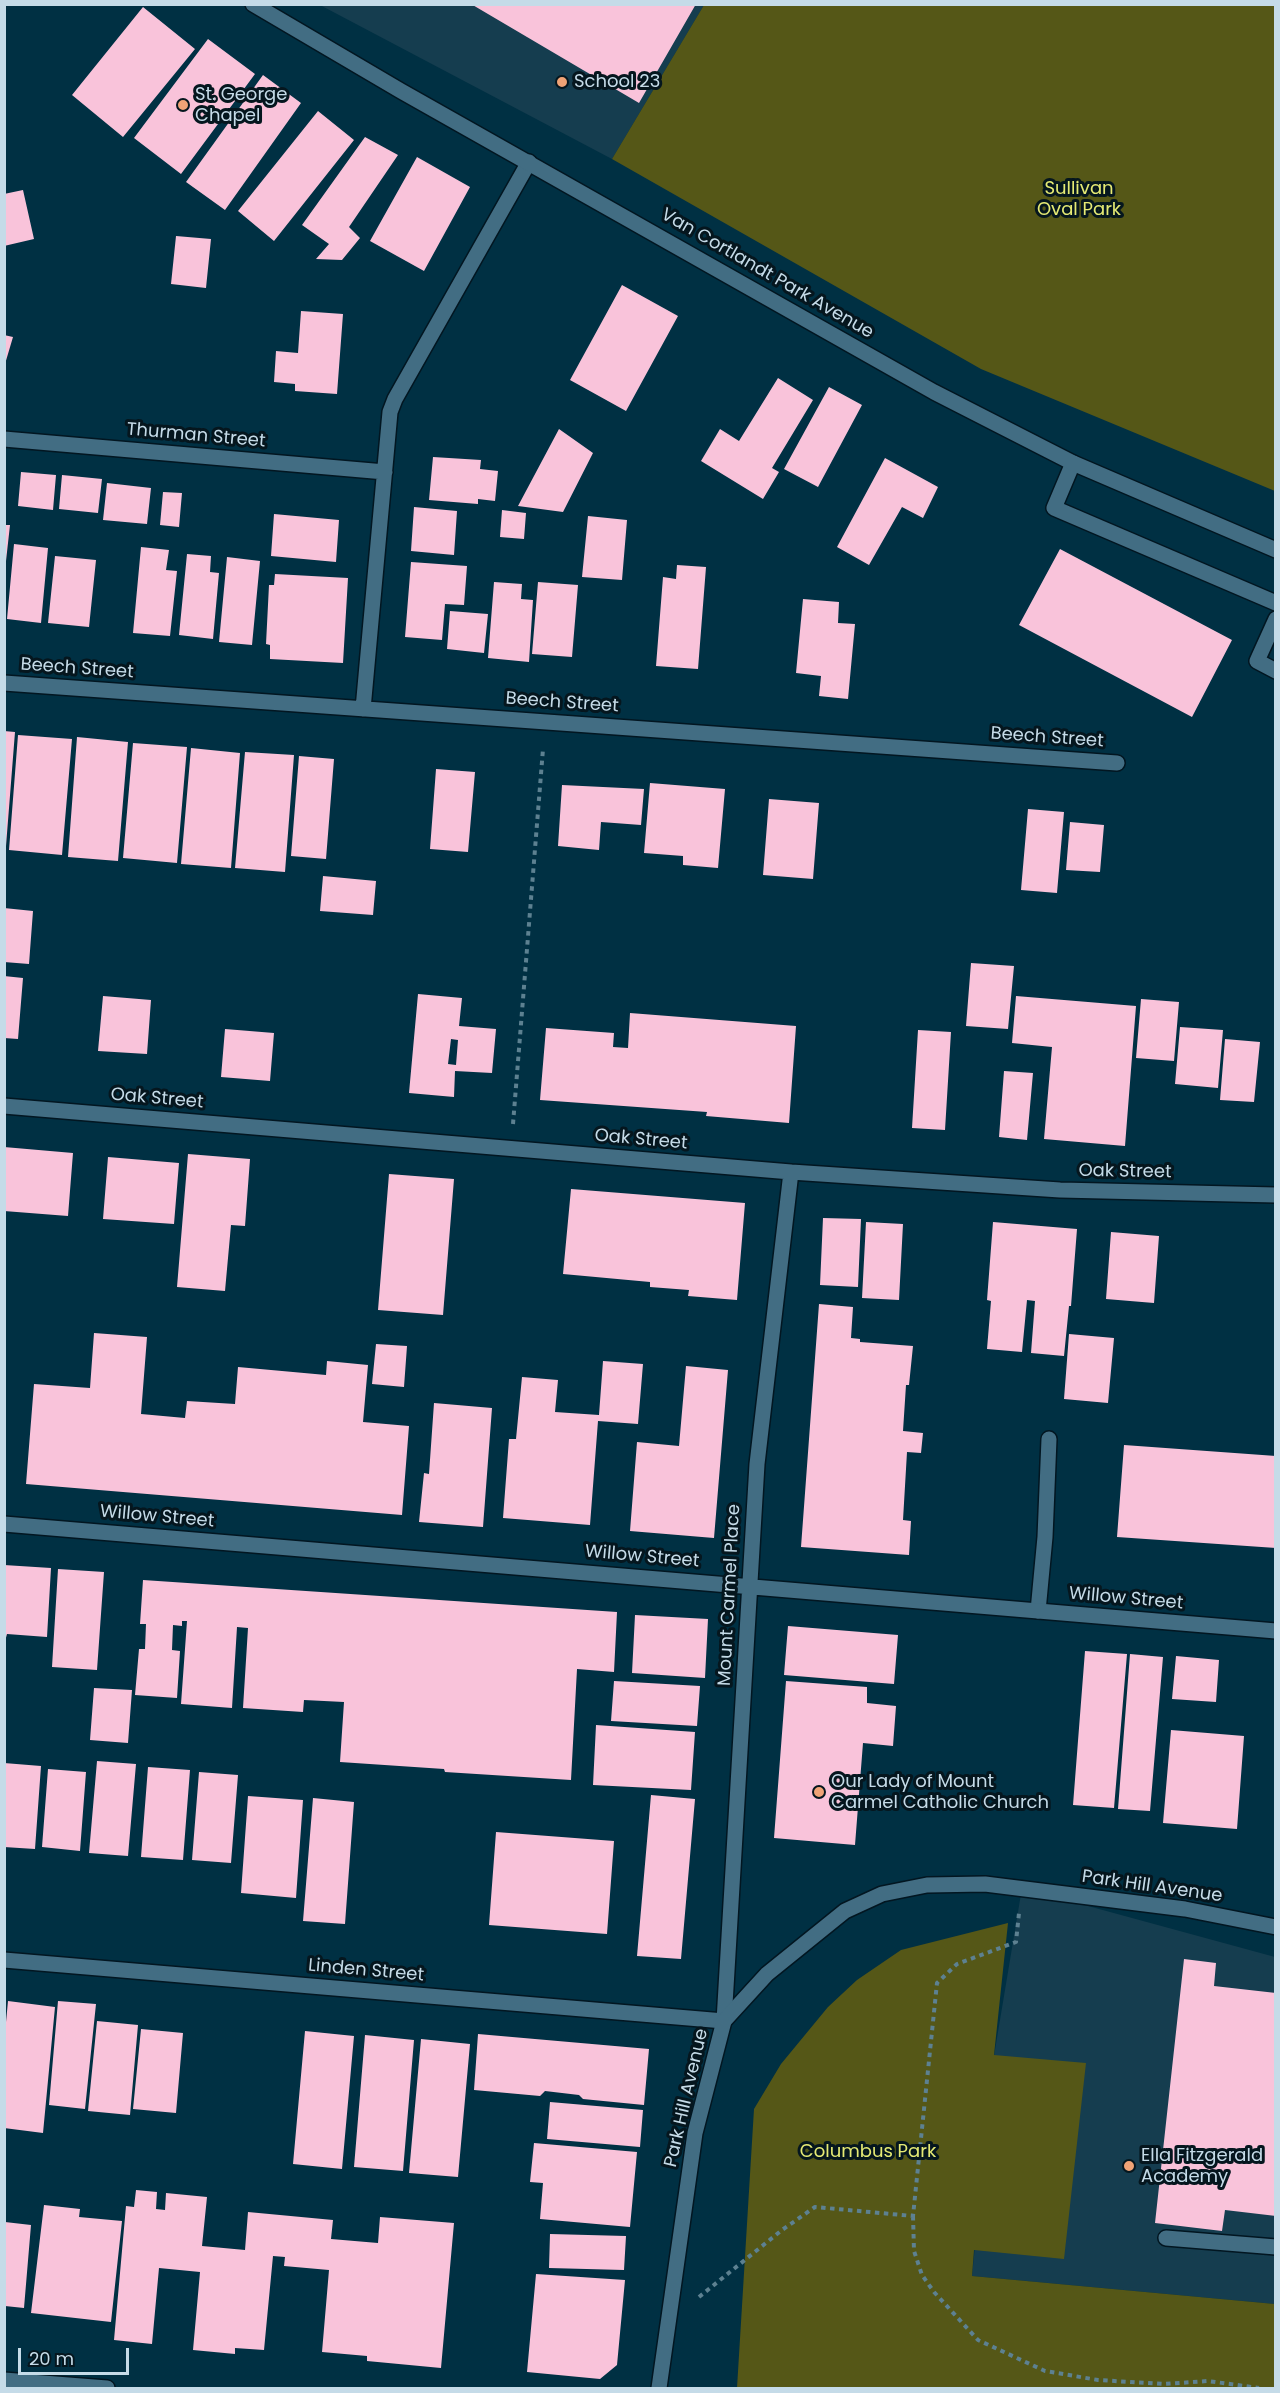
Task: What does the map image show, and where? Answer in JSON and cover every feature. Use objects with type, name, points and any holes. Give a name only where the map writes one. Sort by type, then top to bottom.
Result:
[{"type":"street","name":"Van Cortlandt Park Avenue","points":[[253,4],[401,91],[934,392],[1073,463],[1275,550]]},
{"type":"street","points":[[363,709],[390,412],[395,399],[529,162]]},
{"type":"street","name":"Thurman Street","points":[[4,439],[385,472]]},
{"type":"street","points":[[1073,463],[1054,508],[1275,603]]},
{"type":"street","points":[[1275,619],[1257,661],[1275,671]]},
{"type":"street","name":"Beech Street","points":[[4,683],[1117,763]]},
{"type":"street","name":"Oak Street","points":[[4,1106],[792,1172],[1060,1190],[1275,1195]]},
{"type":"street","name":"Mount Carmel Place","points":[[724,2021],[757,1464],[792,1172]]},
{"type":"street","points":[[1038,1611],[1045,1537],[1049,1439]]},
{"type":"street","name":"Willow Street","points":[[4,1524],[1275,1631]]},
{"type":"street","name":"Park Hill Avenue","points":[[658,2388],[695,2133],[724,2021],[767,1974],[845,1911],[882,1894],[927,1885],[986,1884],[1185,1909],[1275,1927]]},
{"type":"street","name":"Linden Street","points":[[4,1960],[724,2021]]},
{"type":"street","points":[[1166,2238],[1275,2247]]},
{"type":"street","points":[[4,2380],[106,2388]]},
{"type":"path","points":[[511,1149],[545,722]]},
{"type":"path","points":[[1022,1888],[1016,1941],[957,1964],[937,1983],[913,2216],[914,2252],[922,2275],[934,2292],[978,2340],[1045,2371],[1088,2378],[1164,2384],[1208,2381],[1259,2388]]},
{"type":"path","points":[[668,2322],[782,2230],[815,2207],[913,2216]]},
{"type":"shaded area","name":"School 23","points":[[320,5],[704,5],[612,159]]},
{"type":"shaded area","name":"Ella Fitzgerald Academy","points":[[1022,1888],[1275,1957],[1275,2304],[972,2276],[994,2056]]},
{"type":"green space","name":"Sullivan Oval Park","points":[[704,5],[1275,5],[1275,491],[981,369],[612,159]]},
{"type":"green space","name":"Columbus Park","points":[[1008,1923],[994,2055],[1086,2063],[1064,2259],[974,2250],[972,2276],[1275,2304],[1275,2388],[737,2388],[754,2109],[781,2064],[828,2007],[857,1980],[901,1950]]},
{"type":"building","points":[[471,4],[696,4],[639,103]]},
{"type":"building","points":[[143,7],[195,49],[123,137],[72,95]]},
{"type":"building","points":[[208,39],[255,74],[181,174],[134,138]]},
{"type":"building","points":[[263,75],[301,103],[225,210],[186,182]]},
{"type":"building","points":[[318,111],[354,140],[274,241],[238,211]]},
{"type":"building","points":[[365,137],[398,155],[349,227],[360,238],[342,260],[316,259],[329,244],[302,225]]},
{"type":"building","points":[[417,157],[470,187],[424,271],[370,241]]},
{"type":"building","points":[[23,190],[34,239],[4,246],[4,194]]},
{"type":"building","points":[[176,236],[211,239],[206,288],[171,284]]},
{"type":"building","points":[[622,285],[678,316],[626,411],[570,380]]},
{"type":"building","points":[[301,311],[343,314],[337,394],[295,391],[295,384],[274,382],[276,351],[298,353]]},
{"type":"building","points":[[4,335],[13,337],[5,364],[4,364]]},
{"type":"building","points":[[778,378],[813,400],[772,468],[779,472],[763,499],[701,461],[720,429],[739,441]]},
{"type":"building","points":[[829,387],[862,405],[818,487],[784,469]]},
{"type":"building","points":[[559,429],[593,453],[563,512],[518,506]]},
{"type":"building","points":[[433,457],[481,460],[480,469],[498,471],[495,501],[478,499],[478,504],[429,500]]},
{"type":"building","points":[[885,458],[938,487],[923,518],[902,507],[869,565],[837,547]]},
{"type":"building","points":[[21,472],[56,475],[53,510],[18,506]]},
{"type":"building","points":[[62,475],[102,479],[98,513],[59,509]]},
{"type":"building","points":[[107,483],[151,488],[147,524],[103,520]]},
{"type":"building","points":[[163,492],[182,493],[179,527],[160,525]]},
{"type":"building","points":[[414,507],[457,511],[454,555],[411,551]]},
{"type":"building","points":[[502,510],[526,513],[524,539],[500,537]]},
{"type":"building","points":[[274,514],[339,520],[336,562],[271,556]]},
{"type":"building","points":[[588,516],[627,520],[622,580],[582,577]]},
{"type":"building","points":[[4,525],[10,525],[6,561],[4,561]]},
{"type":"building","points":[[14,544],[48,548],[41,623],[7,619]]},
{"type":"building","points":[[141,547],[169,550],[166,570],[177,571],[170,636],[133,633]]},
{"type":"building","points":[[1060,549],[1232,640],[1192,717],[1019,625]]},
{"type":"building","points":[[187,554],[211,556],[210,572],[219,573],[213,639],[179,635]]},
{"type":"building","points":[[55,556],[96,560],[89,627],[48,623]]},
{"type":"building","points":[[227,557],[260,561],[252,645],[219,642]]},
{"type":"building","points":[[411,562],[467,566],[464,605],[445,604],[442,640],[405,637]]},
{"type":"building","points":[[677,565],[706,567],[698,669],[656,666],[663,577],[676,579]]},
{"type":"building","points":[[275,574],[348,578],[343,663],[270,659],[270,645],[266,644],[269,585],[274,585]]},
{"type":"building","points":[[494,582],[522,584],[521,599],[533,600],[529,662],[488,658]]},
{"type":"building","points":[[538,582],[578,585],[572,657],[532,654]]},
{"type":"building","points":[[803,599],[839,602],[838,623],[855,624],[848,699],[819,696],[821,676],[796,673]]},
{"type":"building","points":[[450,611],[488,614],[484,653],[447,649]]},
{"type":"building","points":[[4,731],[15,732],[6,846],[4,846]]},
{"type":"building","points":[[18,735],[72,739],[62,855],[9,850]]},
{"type":"building","points":[[77,737],[128,742],[118,861],[68,857]]},
{"type":"building","points":[[133,743],[187,747],[177,863],[123,858]]},
{"type":"building","points":[[191,748],[240,753],[231,868],[181,864]]},
{"type":"building","points":[[245,752],[294,755],[285,872],[235,868]]},
{"type":"building","points":[[299,756],[334,759],[326,859],[291,856]]},
{"type":"building","points":[[436,769],[475,772],[468,852],[430,849]]},
{"type":"building","points":[[650,783],[725,789],[718,868],[683,865],[683,856],[644,853]]},
{"type":"building","points":[[562,785],[644,789],[641,825],[601,822],[599,850],[558,846]]},
{"type":"building","points":[[769,799],[819,803],[813,879],[763,875]]},
{"type":"building","points":[[1028,809],[1064,812],[1057,893],[1021,890]]},
{"type":"building","points":[[1070,822],[1104,825],[1100,872],[1066,870]]},
{"type":"building","points":[[323,876],[376,881],[373,915],[320,911]]},
{"type":"building","points":[[4,908],[33,911],[29,964],[4,962]]},
{"type":"building","points":[[971,963],[1014,966],[1008,1029],[966,1026]]},
{"type":"building","points":[[4,976],[23,978],[18,1039],[4,1038]]},
{"type":"building","points":[[418,994],[462,998],[459,1026],[496,1029],[492,1073],[455,1071],[454,1097],[409,1093]],"holes":[[[451,1039],[458,1040],[456,1065],[448,1064]]]},
{"type":"building","points":[[103,996],[151,1000],[147,1054],[98,1051]]},
{"type":"building","points":[[1016,996],[1136,1006],[1125,1146],[1044,1139],[1052,1047],[1012,1043]]},
{"type":"building","points":[[1141,999],[1179,1002],[1174,1061],[1136,1058]]},
{"type":"building","points":[[630,1013],[796,1026],[789,1123],[706,1116],[707,1112],[540,1100],[546,1028],[614,1033],[613,1047],[628,1048]]},
{"type":"building","points":[[1180,1027],[1223,1030],[1218,1088],[1175,1084]]},
{"type":"building","points":[[225,1029],[274,1033],[270,1081],[221,1077]]},
{"type":"building","points":[[918,1030],[951,1032],[945,1130],[912,1128]]},
{"type":"building","points":[[1225,1039],[1260,1042],[1254,1102],[1220,1100]]},
{"type":"building","points":[[1004,1071],[1033,1073],[1027,1140],[999,1137]]},
{"type":"building","points":[[4,1147],[73,1153],[68,1216],[4,1211]]},
{"type":"building","points":[[188,1154],[250,1159],[245,1226],[231,1225],[225,1291],[177,1287]]},
{"type":"building","points":[[108,1157],[179,1163],[174,1224],[103,1219]]},
{"type":"building","points":[[389,1174],[454,1179],[443,1315],[378,1310]]},
{"type":"building","points":[[571,1189],[745,1203],[737,1300],[688,1296],[689,1290],[650,1287],[650,1282],[563,1274]]},
{"type":"building","points":[[823,1218],[861,1219],[858,1287],[820,1285]]},
{"type":"building","points":[[866,1222],[903,1224],[899,1300],[862,1298]]},
{"type":"building","points":[[993,1222],[1077,1229],[1071,1306],[1069,1306],[1064,1356],[1031,1353],[1035,1301],[1027,1300],[1022,1352],[987,1349],[991,1301],[987,1300]]},
{"type":"building","points":[[1111,1232],[1159,1236],[1154,1303],[1106,1299]]},
{"type":"building","points":[[819,1304],[853,1307],[851,1338],[860,1339],[860,1342],[913,1346],[909,1385],[906,1385],[903,1431],[923,1433],[921,1453],[907,1452],[903,1520],[911,1521],[909,1555],[801,1547]]},
{"type":"building","points":[[94,1333],[147,1337],[141,1414],[185,1418],[187,1401],[235,1404],[238,1367],[326,1375],[327,1361],[368,1365],[363,1422],[409,1426],[402,1515],[26,1484],[34,1384],[90,1388]]},
{"type":"building","points":[[1069,1334],[1114,1338],[1108,1403],[1064,1399]]},
{"type":"building","points":[[376,1344],[407,1346],[404,1387],[372,1384]]},
{"type":"building","points":[[603,1361],[643,1364],[638,1424],[598,1421],[590,1525],[503,1518],[509,1439],[516,1439],[522,1377],[558,1380],[555,1412],[599,1415]]},
{"type":"building","points":[[686,1366],[728,1370],[714,1538],[630,1531],[637,1442],[679,1446]]},
{"type":"building","points":[[434,1403],[492,1408],[483,1527],[419,1522],[424,1473],[429,1474]]},
{"type":"building","points":[[1124,1445],[1276,1456],[1276,1548],[1117,1537]]},
{"type":"building","points":[[4,1565],[51,1568],[47,1637],[7,1634],[4,1645]]},
{"type":"building","points":[[58,1569],[104,1572],[97,1670],[52,1667]]},
{"type":"building","points":[[143,1580],[617,1612],[614,1672],[577,1669],[571,1780],[445,1772],[444,1769],[340,1762],[344,1702],[304,1700],[303,1712],[243,1708],[248,1628],[237,1627],[232,1708],[181,1704],[187,1621],[182,1621],[182,1626],[173,1625],[172,1650],[180,1651],[177,1698],[135,1695],[139,1649],[145,1649],[146,1624],[140,1624]]},
{"type":"building","points":[[635,1615],[708,1619],[705,1678],[632,1673]]},
{"type":"building","points":[[788,1626],[898,1635],[894,1684],[784,1675]]},
{"type":"building","points":[[1085,1651],[1127,1654],[1114,1808],[1073,1805]]},
{"type":"building","points":[[1130,1654],[1163,1657],[1150,1811],[1118,1809]]},
{"type":"building","points":[[1176,1656],[1219,1660],[1216,1702],[1172,1699]]},
{"type":"building","points":[[614,1681],[700,1686],[697,1726],[611,1721]]},
{"type":"building","name":"Our Lady of Mount Carmel Catholic Church","points":[[786,1681],[867,1687],[867,1703],[896,1706],[893,1746],[863,1743],[855,1845],[774,1838]]},
{"type":"building","points":[[94,1688],[132,1690],[128,1743],[90,1740]]},
{"type":"building","points":[[596,1725],[695,1732],[691,1790],[593,1785]]},
{"type":"building","points":[[1171,1730],[1244,1736],[1237,1829],[1163,1823]]},
{"type":"building","points":[[97,1761],[136,1764],[128,1856],[89,1853]]},
{"type":"building","points":[[4,1763],[41,1766],[35,1849],[4,1847]]},
{"type":"building","points":[[148,1767],[190,1770],[183,1860],[141,1857]]},
{"type":"building","points":[[48,1769],[86,1772],[80,1851],[42,1847]]},
{"type":"building","points":[[199,1772],[238,1775],[231,1863],[192,1860]]},
{"type":"building","points":[[651,1795],[695,1799],[681,1959],[637,1956]]},
{"type":"building","points":[[248,1796],[303,1800],[296,1898],[241,1893]]},
{"type":"building","points":[[313,1798],[354,1802],[345,1924],[303,1921]]},
{"type":"building","points":[[496,1832],[614,1841],[607,1934],[489,1925]]},
{"type":"building","points":[[1184,1959],[1216,1963],[1214,1986],[1276,1993],[1276,2216],[1225,2210],[1222,2231],[1155,2223]]},
{"type":"building","points":[[8,2001],[55,2007],[43,2133],[4,2128],[4,2043]]},
{"type":"building","points":[[58,2001],[96,2004],[85,2109],[49,2105]]},
{"type":"building","points":[[97,2021],[138,2025],[130,2115],[88,2111]]},
{"type":"building","points":[[141,2029],[183,2033],[176,2113],[133,2109]]},
{"type":"building","points":[[305,2031],[354,2036],[342,2169],[293,2164]]},
{"type":"building","points":[[478,2034],[649,2049],[644,2105],[583,2099],[579,2095],[545,2091],[540,2096],[474,2090]]},
{"type":"building","points":[[365,2035],[414,2040],[403,2171],[354,2167]]},
{"type":"building","points":[[421,2039],[470,2044],[458,2177],[409,2173]]},
{"type":"building","points":[[550,2102],[643,2110],[640,2147],[547,2139]]},
{"type":"building","points":[[534,2143],[637,2152],[630,2227],[540,2219],[543,2183],[530,2182]]},
{"type":"building","points":[[136,2190],[157,2192],[156,2209],[165,2210],[166,2193],[207,2197],[202,2246],[245,2250],[248,2212],[333,2220],[331,2239],[378,2243],[380,2217],[454,2223],[441,2368],[367,2361],[367,2356],[322,2352],[329,2270],[284,2266],[285,2257],[273,2256],[264,2350],[235,2348],[235,2354],[193,2350],[200,2272],[159,2268],[152,2344],[114,2340],[126,2206],[134,2207]]},
{"type":"building","points":[[44,2205],[80,2209],[79,2217],[122,2221],[111,2322],[31,2313]]},
{"type":"building","points":[[5,2222],[31,2225],[24,2308],[5,2306]]},
{"type":"building","points":[[550,2234],[626,2236],[624,2270],[549,2268]]},
{"type":"building","points":[[536,2274],[625,2280],[617,2365],[600,2379],[527,2372]]},
{"type":"place","name":"School 23","points":[[562,82]]},
{"type":"place","name":"St. George Chapel","points":[[183,105]]},
{"type":"place","name":"Our Lady of Mount Carmel Catholic Church","points":[[819,1792]]},
{"type":"place","name":"Ella Fitzgerald Academy","points":[[1129,2166]]}]
